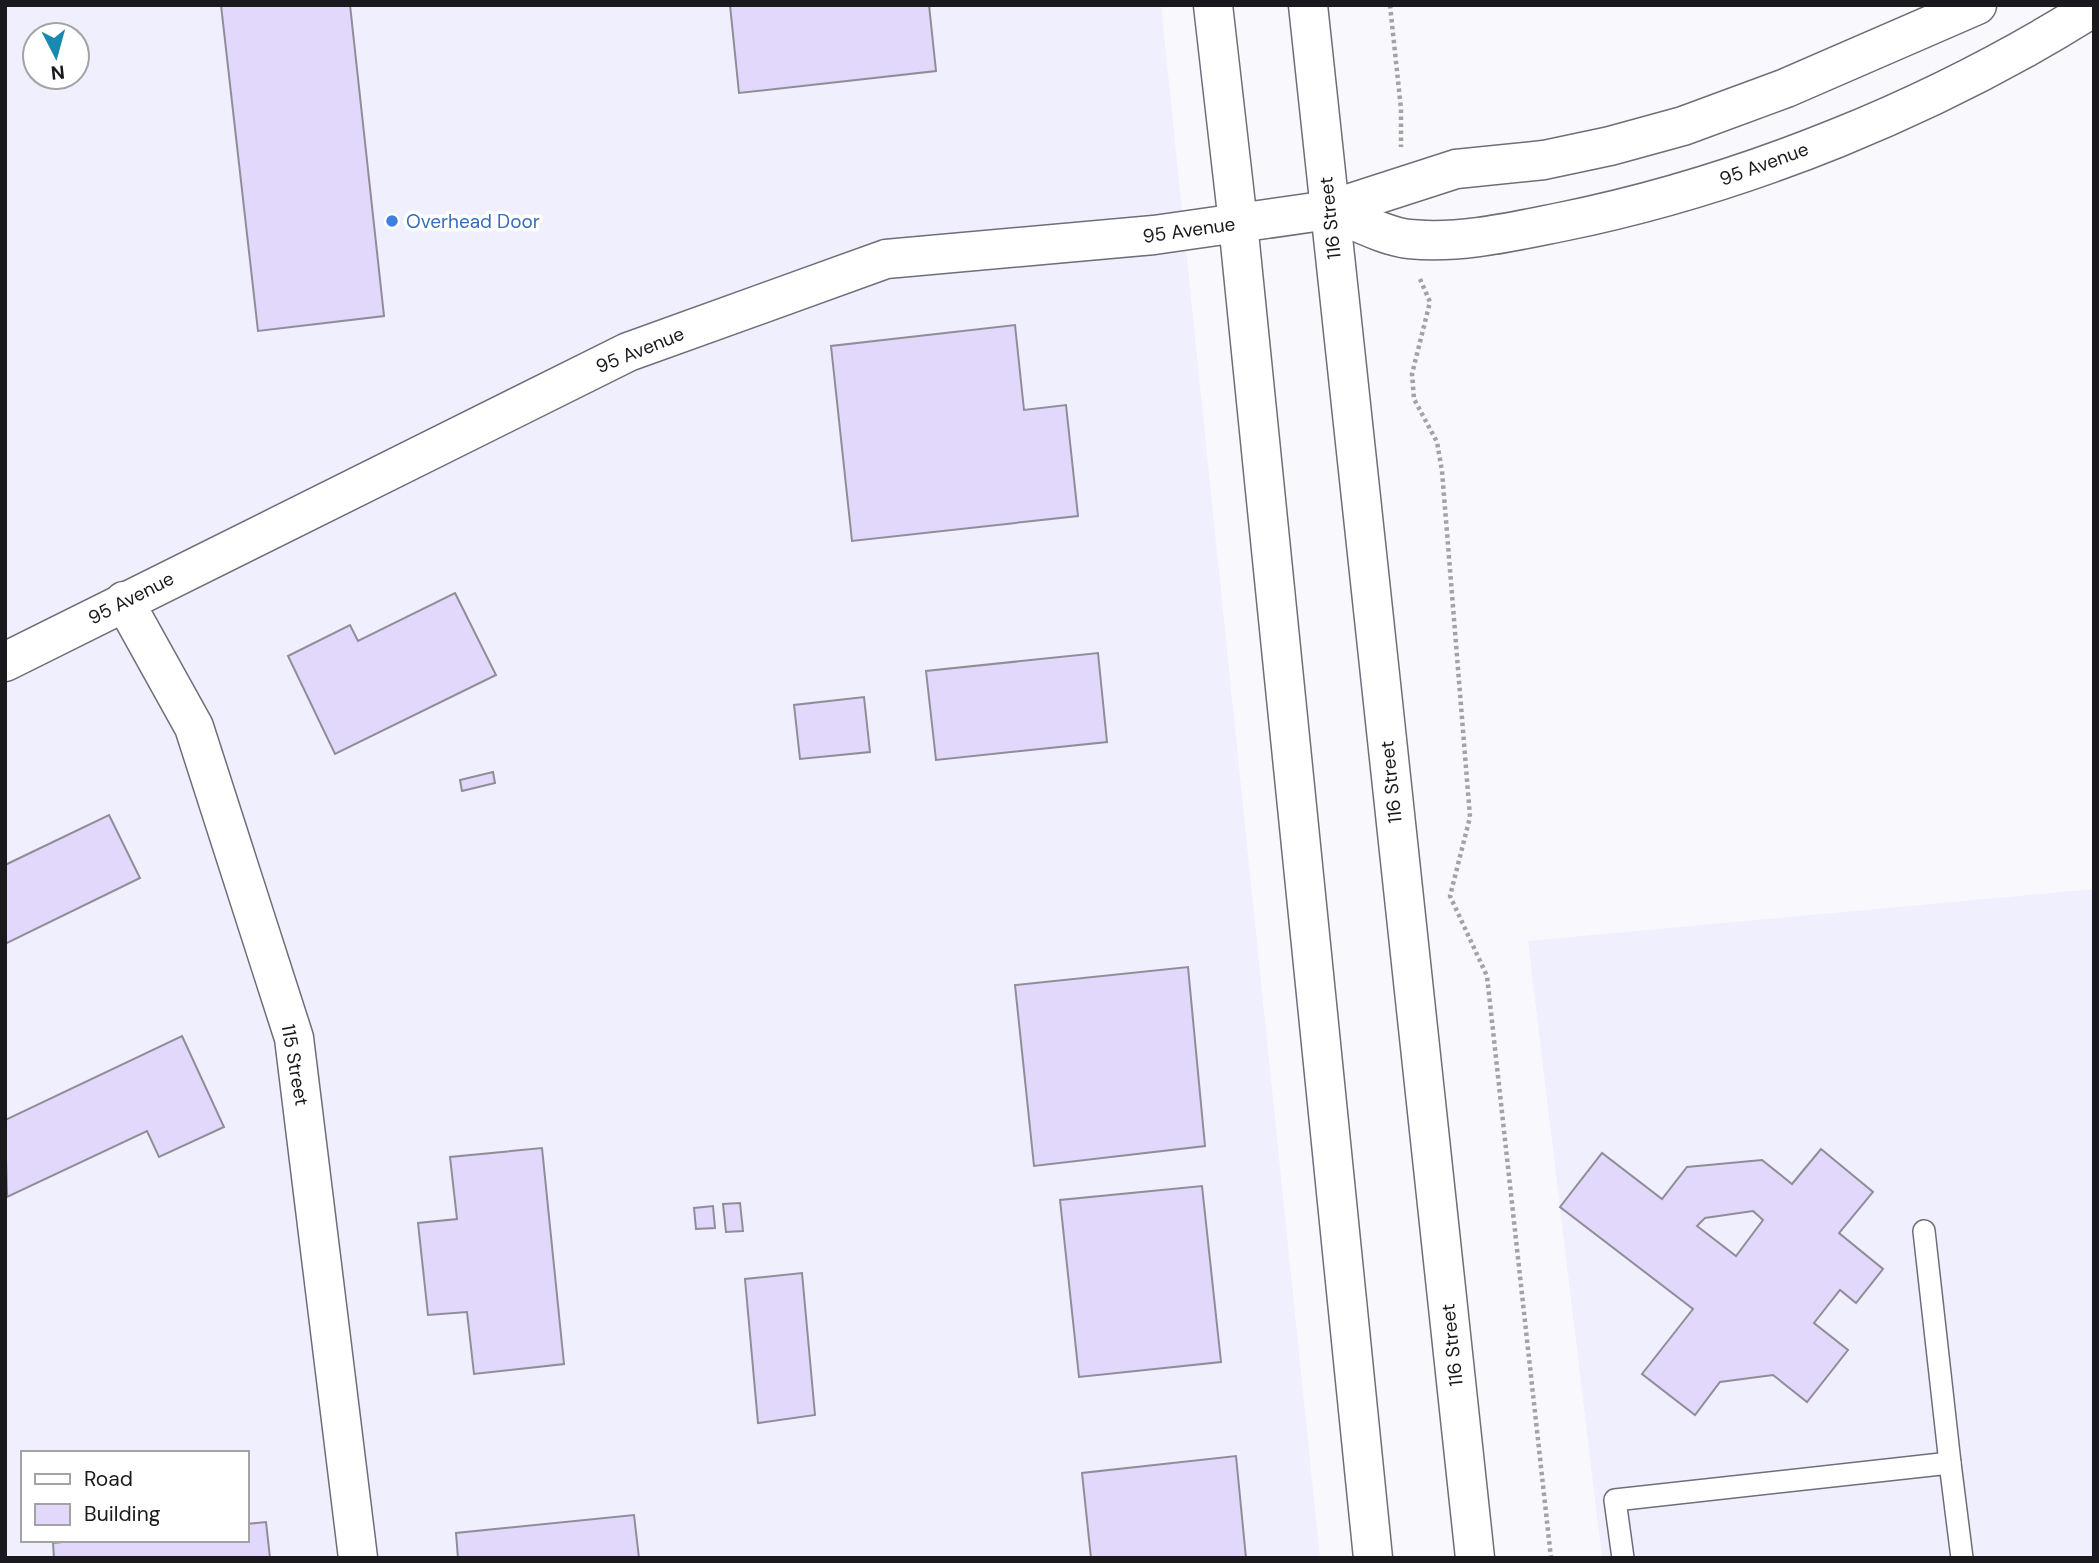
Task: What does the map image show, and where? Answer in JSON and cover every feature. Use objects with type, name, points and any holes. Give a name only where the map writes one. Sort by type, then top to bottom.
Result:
[{"type":"street","points":[[1213,5],[1238,223],[1373,1558]]},
{"type":"street","name":"116 Street","points":[[1308,5],[1475,1558]]},
{"type":"street","name":"95 Avenue","points":[[5,662],[628,352],[886,259],[1154,235],[1329,210],[1456,169],[1544,160],[1683,126],[1786,89],[1977,5]]},
{"type":"street","name":"95 Avenue","points":[[1329,210],[1406,239],[1494,236],[1622,210],[1749,172],[1894,113],[2053,32],[2094,7]]},
{"type":"street","name":"115 Street","points":[[124,601],[194,727],[294,1038],[358,1558]]},
{"type":"lane","points":[[1924,1231],[1962,1558]]},
{"type":"lane","points":[[1623,1558],[1615,1500],[1950,1463]]},
{"type":"path","points":[[1390,5],[1401,109],[1401,187]]},
{"type":"path","points":[[1406,239],[1408,251],[1430,302],[1412,374],[1414,399],[1437,442],[1442,471],[1470,817],[1450,896],[1487,976],[1551,1558]]},
{"type":"shaded area","points":[[5,5],[1161,5],[1320,1558],[5,1558]]},
{"type":"shaded area","points":[[2094,889],[2094,1558],[1602,1558],[1528,941]]},
{"type":"building","points":[[221,5],[350,5],[384,316],[258,331]]},
{"type":"building","points":[[730,5],[929,5],[936,71],[739,93]]},
{"type":"building","points":[[1015,325],[1024,410],[1066,405],[1078,516],[852,541],[831,346]]},
{"type":"building","points":[[455,593],[496,675],[335,754],[288,656],[350,625],[358,641]]},
{"type":"building","points":[[1098,653],[1107,742],[936,760],[926,671]]},
{"type":"building","points":[[864,697],[870,752],[800,759],[794,705]]},
{"type":"building","points":[[493,772],[495,783],[462,791],[460,780]]},
{"type":"building","points":[[109,815],[140,878],[5,944],[5,865]]},
{"type":"building","points":[[1188,967],[1205,1146],[1034,1166],[1015,985]]},
{"type":"building","points":[[182,1036],[224,1127],[159,1157],[147,1131],[7,1197],[5,1120]]},
{"type":"building","points":[[542,1148],[564,1364],[474,1374],[467,1312],[428,1315],[418,1223],[457,1219],[450,1157]]},
{"type":"building","points":[[1821,1149],[1873,1192],[1839,1233],[1883,1269],[1856,1303],[1840,1290],[1814,1323],[1848,1350],[1807,1402],[1773,1375],[1720,1382],[1695,1415],[1642,1374],[1693,1309],[1560,1207],[1602,1153],[1662,1199],[1687,1167],[1762,1160],[1792,1184]],"holes":[[[1753,1211],[1763,1220],[1736,1256],[1697,1226],[1705,1218]]]},
{"type":"building","points":[[1202,1186],[1221,1362],[1079,1377],[1060,1200]]},
{"type":"building","points":[[740,1203],[743,1231],[726,1232],[723,1204]]},
{"type":"building","points":[[713,1206],[715,1228],[696,1229],[694,1208]]},
{"type":"building","points":[[802,1273],[815,1415],[758,1423],[745,1279]]},
{"type":"building","points":[[1236,1456],[1246,1558],[1091,1558],[1082,1473]]},
{"type":"building","points":[[634,1515],[639,1558],[458,1558],[456,1533]]},
{"type":"building","points":[[266,1522],[270,1558],[54,1558],[53,1543],[62,1542],[248,1542],[248,1524]]},
{"type":"place","name":"Overhead Door","points":[[392,221]]}]
